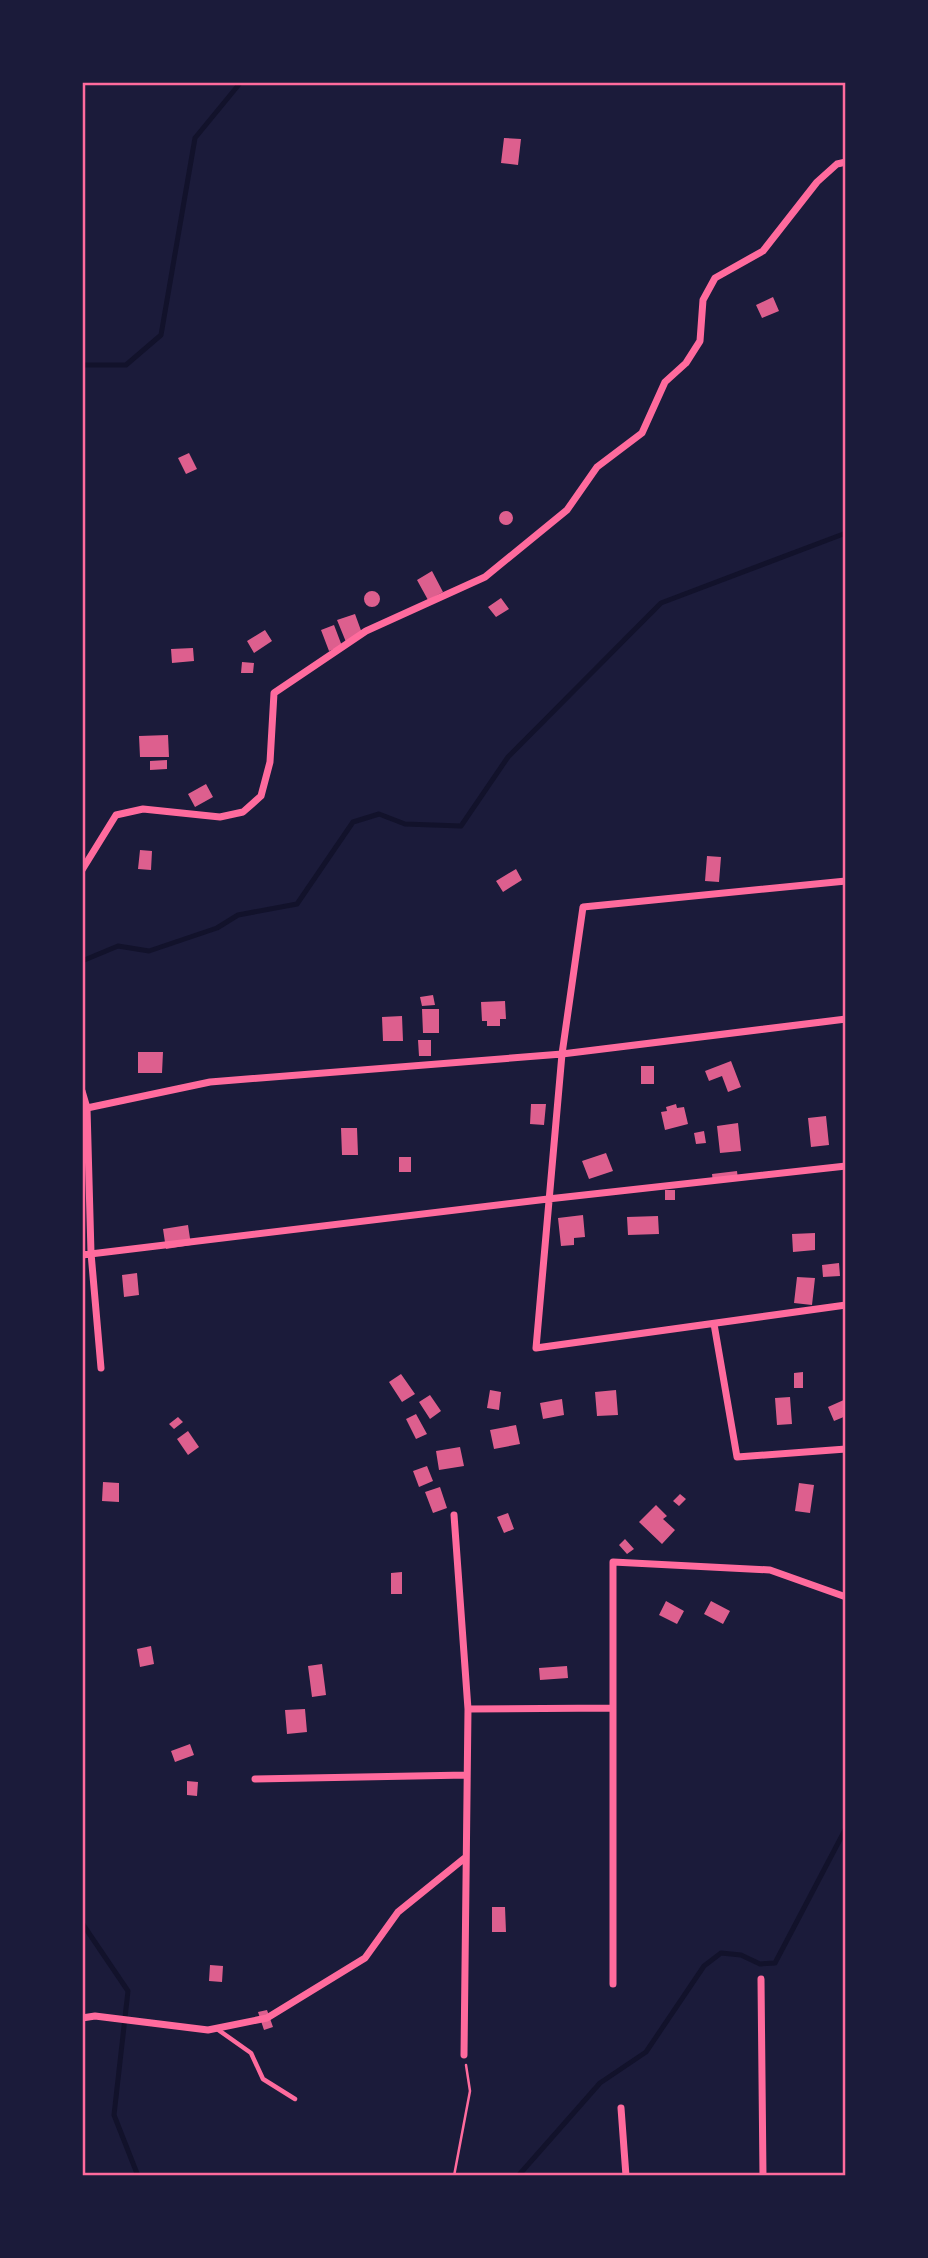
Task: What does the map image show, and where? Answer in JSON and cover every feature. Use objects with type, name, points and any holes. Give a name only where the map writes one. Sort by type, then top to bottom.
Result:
[{"type":"street","points":[[82,870],[116,815],[143,809],[220,817],[243,813],[261,796],[270,762],[274,693],[366,631],[485,577],[567,510],[597,467],[642,433],[665,382],[686,363],[699,341],[703,300],[715,278],[763,251],[817,182],[837,164],[846,162]]},
{"type":"street","points":[[846,881],[583,907],[562,1054],[536,1348],[846,1305]]},
{"type":"street","points":[[87,1108],[210,1082],[562,1054],[846,1018]]},
{"type":"street","points":[[82,1091],[87,1108],[92,1253],[102,1368]]},
{"type":"street","points":[[82,1255],[846,1166]]},
{"type":"street","points":[[714,1324],[737,1457],[846,1449]]},
{"type":"street","points":[[454,1515],[468,1709],[464,2055]]},
{"type":"street","points":[[613,1984],[613,1562],[770,1570],[846,1597]]},
{"type":"street","points":[[468,1709],[613,1708]]},
{"type":"street","points":[[255,1779],[467,1775]]},
{"type":"street","points":[[82,2018],[95,2015],[208,2030],[267,2018],[365,1958],[398,1912],[466,1857]]},
{"type":"street","points":[[761,1979],[763,2176]]},
{"type":"street","points":[[621,2108],[626,2176]]},
{"type":"lane","points":[[217,2028],[251,2053],[263,2079],[295,2099]]},
{"type":"path","points":[[454,2176],[470,2091],[464,2055]]},
{"type":"building","points":[[504,138],[521,139],[518,165],[501,163]]},
{"type":"building","points":[[773,297],[779,311],[762,318],[756,305]]},
{"type":"building","points":[[189,453],[197,469],[186,474],[178,458]]},
{"type":"building","points":[[503,511],[509,511],[513,518],[509,525],[503,525],[499,521],[499,515]]},
{"type":"building","points":[[432,571],[443,592],[428,600],[417,580]]},
{"type":"building","points":[[369,591],[375,591],[380,599],[378,605],[369,607],[364,602],[364,596]]},
{"type":"building","points":[[501,598],[509,609],[496,617],[488,607]]},
{"type":"building","points":[[355,614],[363,636],[346,642],[337,620]]},
{"type":"building","points":[[334,625],[342,646],[329,651],[321,630]]},
{"type":"building","points":[[265,630],[272,641],[254,653],[247,641]]},
{"type":"building","points":[[193,648],[194,661],[172,663],[171,649]]},
{"type":"building","points":[[242,662],[254,663],[253,673],[241,673]]},
{"type":"building","points":[[168,735],[169,757],[140,757],[139,736]]},
{"type":"building","points":[[167,760],[167,769],[150,770],[150,761]]},
{"type":"building","points":[[206,784],[213,797],[195,807],[188,794]]},
{"type":"building","points":[[140,850],[152,851],[151,870],[138,869]]},
{"type":"building","points":[[707,856],[721,857],[719,882],[705,881]]},
{"type":"building","points":[[516,869],[522,880],[503,892],[496,881]]},
{"type":"building","points":[[433,995],[435,1005],[422,1006],[420,997]]},
{"type":"building","points":[[505,1001],[506,1019],[500,1019],[500,1026],[487,1026],[487,1021],[482,1021],[481,1002]]},
{"type":"building","points":[[422,1009],[439,1009],[439,1033],[423,1033]]},
{"type":"building","points":[[402,1016],[403,1041],[383,1041],[382,1017]]},
{"type":"building","points":[[418,1040],[431,1040],[431,1056],[419,1056]]},
{"type":"building","points":[[138,1052],[163,1052],[162,1073],[138,1073]]},
{"type":"building","points":[[731,1061],[741,1087],[728,1092],[722,1076],[709,1081],[705,1071]]},
{"type":"building","points":[[641,1066],[654,1066],[654,1084],[641,1084]]},
{"type":"building","points":[[531,1104],[546,1104],[544,1125],[530,1124]]},
{"type":"building","points":[[676,1104],[677,1108],[684,1107],[688,1124],[665,1130],[661,1112]]},
{"type":"building","points":[[826,1116],[829,1145],[811,1147],[808,1118]]},
{"type":"building","points":[[738,1123],[741,1151],[720,1153],[717,1126]]},
{"type":"building","points":[[341,1128],[357,1128],[358,1155],[342,1155]]},
{"type":"building","points":[[704,1131],[706,1143],[696,1144],[694,1133]]},
{"type":"building","points":[[606,1153],[613,1171],[589,1179],[582,1161]]},
{"type":"building","points":[[399,1157],[411,1157],[411,1172],[399,1172]]},
{"type":"building","points":[[737,1171],[738,1180],[713,1183],[712,1174]]},
{"type":"building","points":[[665,1190],[675,1190],[675,1200],[665,1200]]},
{"type":"building","points":[[583,1215],[585,1237],[574,1238],[574,1245],[561,1246],[558,1218]]},
{"type":"building","points":[[658,1216],[659,1234],[628,1235],[627,1217]]},
{"type":"building","points":[[188,1225],[191,1245],[166,1249],[163,1229]]},
{"type":"building","points":[[815,1233],[815,1250],[793,1252],[792,1234]]},
{"type":"building","points":[[839,1263],[840,1276],[823,1277],[822,1265]]},
{"type":"building","points":[[137,1273],[139,1295],[124,1297],[122,1275]]},
{"type":"building","points":[[797,1277],[815,1278],[812,1305],[794,1303]]},
{"type":"building","points":[[803,1372],[803,1388],[794,1388],[794,1373]]},
{"type":"building","points":[[401,1374],[415,1394],[402,1402],[389,1382]]},
{"type":"building","points":[[490,1390],[501,1392],[499,1410],[487,1408]]},
{"type":"building","points":[[616,1390],[618,1415],[597,1416],[595,1392]]},
{"type":"building","points":[[430,1395],[441,1411],[430,1419],[419,1402]]},
{"type":"building","points":[[790,1397],[792,1424],[777,1425],[775,1398]]},
{"type":"building","points":[[562,1399],[564,1415],[543,1419],[540,1403]]},
{"type":"building","points":[[846,1399],[846,1416],[834,1421],[828,1407]]},
{"type":"building","points":[[416,1414],[427,1434],[416,1439],[406,1419]]},
{"type":"building","points":[[178,1417],[183,1422],[174,1429],[169,1424]]},
{"type":"building","points":[[516,1425],[520,1444],[494,1449],[490,1430]]},
{"type":"building","points":[[188,1431],[199,1447],[188,1455],[177,1439]]},
{"type":"building","points":[[460,1447],[464,1466],[439,1470],[436,1451]]},
{"type":"building","points":[[427,1466],[433,1481],[419,1487],[413,1471]]},
{"type":"building","points":[[103,1482],[119,1483],[119,1502],[102,1501]]},
{"type":"building","points":[[799,1483],[814,1485],[810,1513],[795,1511]]},
{"type":"building","points":[[440,1487],[447,1508],[433,1513],[425,1492]]},
{"type":"building","points":[[680,1494],[686,1499],[679,1506],[673,1501]]},
{"type":"building","points":[[656,1505],[667,1516],[663,1519],[675,1530],[662,1544],[639,1522]]},
{"type":"building","points":[[508,1513],[514,1529],[504,1533],[497,1517]]},
{"type":"building","points":[[625,1539],[634,1549],[627,1554],[619,1545]]},
{"type":"building","points":[[402,1572],[402,1594],[391,1594],[391,1573]]},
{"type":"building","points":[[666,1601],[684,1611],[677,1624],[659,1615]]},
{"type":"building","points":[[711,1601],[730,1611],[723,1624],[704,1614]]},
{"type":"building","points":[[151,1646],[154,1664],[140,1667],[137,1649]]},
{"type":"building","points":[[322,1664],[326,1695],[312,1697],[308,1666]]},
{"type":"building","points":[[567,1666],[568,1678],[540,1680],[539,1668]]},
{"type":"building","points":[[305,1709],[307,1732],[287,1734],[285,1710]]},
{"type":"building","points":[[190,1744],[194,1755],[175,1762],[171,1751]]},
{"type":"building","points":[[187,1781],[198,1782],[197,1796],[187,1795]]},
{"type":"building","points":[[492,1907],[505,1907],[506,1932],[492,1932]]},
{"type":"building","points":[[210,1965],[223,1966],[222,1982],[209,1981]]},
{"type":"building","points":[[267,2010],[273,2027],[264,2030],[258,2012]]},
{"type":"waterway","points":[[82,365],[126,365],[161,335],[195,138],[241,82]]},
{"type":"waterway","points":[[82,961],[118,946],[149,951],[217,928],[238,915],[297,904],[353,822],[379,814],[405,824],[461,826],[508,757],[661,603],[846,533]]},
{"type":"waterway","points":[[518,2176],[600,2083],[646,2052],[704,1966],[721,1953],[741,1955],[760,1964],[775,1963],[846,1828]]},
{"type":"waterway","points":[[82,1923],[128,1991],[114,2115],[138,2176]]}]
